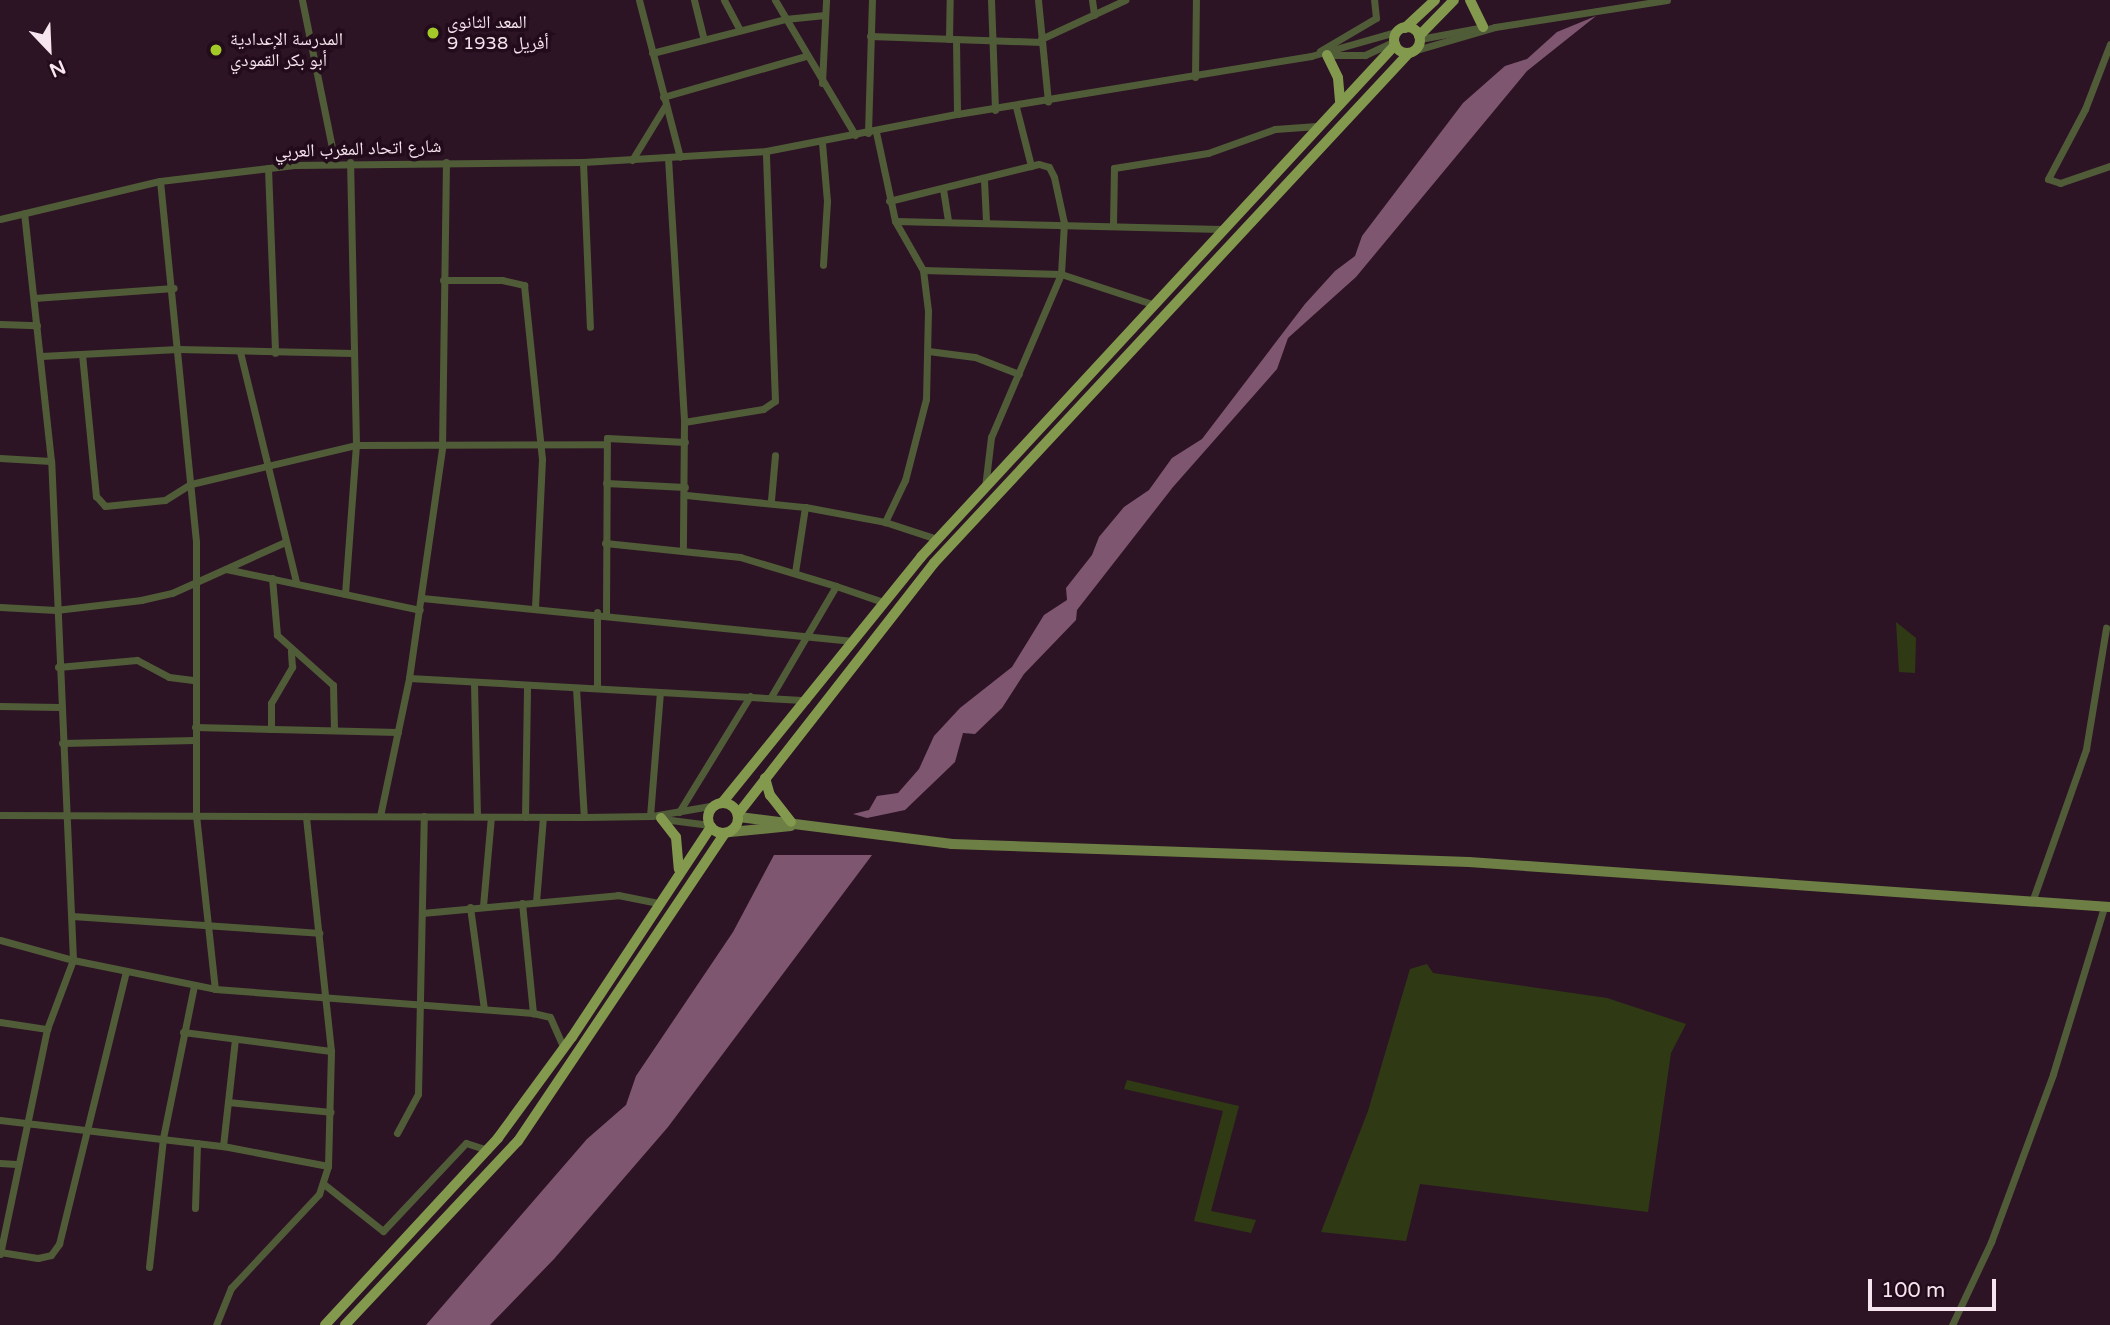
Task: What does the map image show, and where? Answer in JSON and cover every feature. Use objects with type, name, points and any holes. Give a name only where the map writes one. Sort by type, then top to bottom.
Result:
[{"type":"main road","points":[[325,1325],[488,1150],[564,1048],[679,869],[710,826],[709,813],[806,701],[883,602],[937,539],[1152,304],[1398,36],[1435,0]]},
{"type":"main road","points":[[345,1325],[518,1141],[738,816],[894,610],[1000,487],[1411,52],[1419,37],[1454,0]]},
{"type":"main road","points":[[1471,0],[1489,27]]},
{"type":"main road","points":[[1398,36],[1419,37]]},
{"type":"main road","points":[[1398,36],[1411,52]]},
{"type":"main road","points":[[1325,54],[1338,78],[1340,101]]},
{"type":"main road","points":[[765,778],[770,795],[795,824]]},
{"type":"main road","points":[[719,804],[738,816]]},
{"type":"main road","points":[[654,817],[676,837],[679,869]]},
{"type":"main road","points":[[710,826],[727,833]]},
{"type":"street","points":[[302,0],[335,162]]},
{"type":"street","points":[[639,0],[680,157]]},
{"type":"street","points":[[694,0],[704,40]]},
{"type":"street","points":[[724,0],[740,30]]},
{"type":"street","points":[[775,0],[855,135]]},
{"type":"street","points":[[822,83],[826,0]]},
{"type":"street","points":[[872,0],[872,132],[895,222],[923,271],[928,351],[920,424],[905,480],[885,522]]},
{"type":"street","points":[[950,0],[957,114]]},
{"type":"street","points":[[991,0],[995,110]]},
{"type":"street","points":[[1038,0],[1048,102]]},
{"type":"street","points":[[1092,0],[1094,15]]},
{"type":"street","points":[[870,36],[994,42],[1041,41],[1125,0]]},
{"type":"street","points":[[1195,77],[1196,0]]},
{"type":"street","points":[[1311,56],[1376,18],[1374,0]]},
{"type":"street","points":[[1419,37],[1667,0]]},
{"type":"street","points":[[652,53],[785,19],[825,15]]},
{"type":"street","points":[[1411,52],[1489,27]]},
{"type":"street","points":[[1325,54],[1398,36]]},
{"type":"street","points":[[1325,54],[1369,54],[1398,36]]},
{"type":"street","points":[[2110,44],[2085,109],[2048,178],[2060,183],[2110,166]]},
{"type":"street","name":"شارع اتحاد المغرب العربي","points":[[0,219],[160,181],[335,162],[583,162],[766,151],[822,143],[957,114],[1048,102],[1325,54]]},
{"type":"street","points":[[632,160],[664,101],[806,56]]},
{"type":"street","points":[[1016,107],[1031,166]]},
{"type":"street","points":[[1113,225],[1114,168],[1208,153],[1275,129],[1317,126]]},
{"type":"street","points":[[822,143],[827,193],[823,265]]},
{"type":"street","points":[[684,422],[763,409],[775,401],[766,151]]},
{"type":"street","points":[[668,158],[685,442],[682,549]]},
{"type":"street","points":[[345,594],[356,445],[350,162]]},
{"type":"street","points":[[380,816],[409,678],[442,448],[446,162]]},
{"type":"street","points":[[583,162],[590,327]]},
{"type":"street","points":[[889,201],[984,180],[1031,166],[1043,164],[1052,173],[1064,223],[1061,274],[991,437],[985,487]]},
{"type":"street","points":[[268,168],[275,353]]},
{"type":"street","points":[[984,180],[986,221]]},
{"type":"street","points":[[160,181],[174,288],[191,484],[195,583],[196,815],[215,989]]},
{"type":"street","points":[[943,189],[948,221]]},
{"type":"street","points":[[24,213],[51,461],[59,707],[73,960],[47,1029],[16,1164],[0,1253],[38,1258],[55,1251],[88,1131],[126,971]]},
{"type":"street","points":[[895,222],[986,221],[1221,229]]},
{"type":"street","points":[[923,271],[1061,274],[1152,304]]},
{"type":"street","points":[[443,280],[523,284],[541,447],[535,608]]},
{"type":"street","points":[[34,298],[174,288]]},
{"type":"street","points":[[0,324],[37,325]]},
{"type":"street","points":[[41,356],[178,349],[353,353]]},
{"type":"street","points":[[928,351],[975,357],[1019,374]]},
{"type":"street","points":[[240,352],[266,468],[296,582]]},
{"type":"street","points":[[82,354],[99,503],[122,507],[175,497],[191,484],[356,445],[442,448],[606,444]]},
{"type":"street","points":[[597,688],[605,543],[606,444],[614,435],[685,442]]},
{"type":"street","points":[[771,500],[775,455]]},
{"type":"street","points":[[0,458],[51,461]]},
{"type":"street","points":[[606,483],[771,500],[885,522],[937,539]]},
{"type":"street","points":[[795,572],[805,507]]},
{"type":"street","points":[[0,607],[56,610],[141,600],[195,583],[285,542]]},
{"type":"street","points":[[605,543],[740,557],[795,572],[883,602]]},
{"type":"street","points":[[224,569],[420,610]]},
{"type":"street","points":[[272,578],[272,618],[277,635],[291,651],[333,685],[334,730]]},
{"type":"street","points":[[771,697],[804,634],[836,586]]},
{"type":"street","points":[[422,598],[601,613],[853,641]]},
{"type":"street","points":[[2033,899],[2087,750],[2106,628]]},
{"type":"street","points":[[271,729],[271,703],[292,667],[291,651]]},
{"type":"street","points":[[58,667],[137,660],[169,677],[195,680]]},
{"type":"street","points":[[409,678],[474,684],[597,688],[806,701]]},
{"type":"street","points":[[474,684],[477,817]]},
{"type":"street","points":[[525,817],[527,686]]},
{"type":"street","points":[[576,688],[584,817]]},
{"type":"street","points":[[654,817],[660,693]]},
{"type":"street","points":[[679,812],[750,696]]},
{"type":"street","points":[[0,706],[59,707]]},
{"type":"street","points":[[195,727],[397,732]]},
{"type":"street","points":[[62,743],[195,740]]},
{"type":"street","points":[[654,817],[719,804]]},
{"type":"street","points":[[0,815],[654,817],[710,826]]},
{"type":"street","points":[[216,1325],[231,1288],[290,1228],[325,1185],[331,1112],[331,1051],[306,816]]},
{"type":"street","points":[[397,1133],[418,1094],[424,816]]},
{"type":"street","points":[[738,816],[952,844],[1469,862],[2033,899],[2107,907],[2080,997],[2033,1129],[1991,1242],[1952,1325]]},
{"type":"street","points":[[483,906],[491,817]]},
{"type":"street","points":[[537,902],[543,817]]},
{"type":"street","points":[[727,833],[795,824]]},
{"type":"street","points":[[422,913],[618,895],[658,903]]},
{"type":"street","points":[[523,903],[533,1013]]},
{"type":"street","points":[[470,907],[484,1009]]},
{"type":"street","points":[[72,916],[319,933]]},
{"type":"street","points":[[0,940],[73,960],[215,989],[533,1013],[550,1017],[564,1048]]},
{"type":"street","points":[[149,1267],[163,1138],[194,986]]},
{"type":"street","points":[[0,1022],[47,1029]]},
{"type":"street","points":[[183,1032],[331,1051]]},
{"type":"street","points":[[223,1146],[234,1040]]},
{"type":"street","points":[[228,1102],[331,1112]]},
{"type":"street","points":[[0,1120],[223,1146],[328,1166]]},
{"type":"street","points":[[195,1209],[197,1143]]},
{"type":"street","points":[[325,1185],[383,1231],[466,1143],[488,1150]]},
{"type":"street","points":[[0,1163],[16,1164]]},
{"type":"green space","points":[[1896,622],[1916,638],[1915,673],[1899,672]]},
{"type":"green space","points":[[1427,964],[1433,973],[1607,998],[1686,1024],[1671,1053],[1648,1212],[1420,1184],[1406,1241],[1321,1232],[1368,1111],[1410,969]]},
{"type":"green space","points":[[1127,1080],[1239,1106],[1211,1211],[1256,1220],[1251,1233],[1194,1221],[1223,1111],[1124,1089]]},
{"type":"shaded area","points":[[1596,16],[1527,71],[1356,277],[1288,338],[1277,369],[1173,487],[1077,610],[1076,620],[1024,674],[1002,708],[975,734],[963,733],[955,762],[905,810],[867,818],[853,814],[869,810],[877,796],[898,793],[919,769],[934,736],[960,708],[1012,667],[1044,615],[1067,600],[1066,588],[1092,555],[1099,537],[1124,507],[1149,490],[1172,458],[1202,439],[1305,304],[1335,271],[1355,256],[1362,236],[1463,103],[1505,66],[1527,59],[1557,32]]},
{"type":"shaded area","points":[[774,855],[872,855],[668,1127],[554,1259],[490,1325],[426,1325],[587,1139],[626,1105],[636,1076],[733,932]]},
{"type":"place","name":"المعد الثانوي 9 أفريل 1938","points":[[433,33]]},
{"type":"place","name":"المدرسة الإعدادية أبو بكر القمودي","points":[[216,50]]}]
